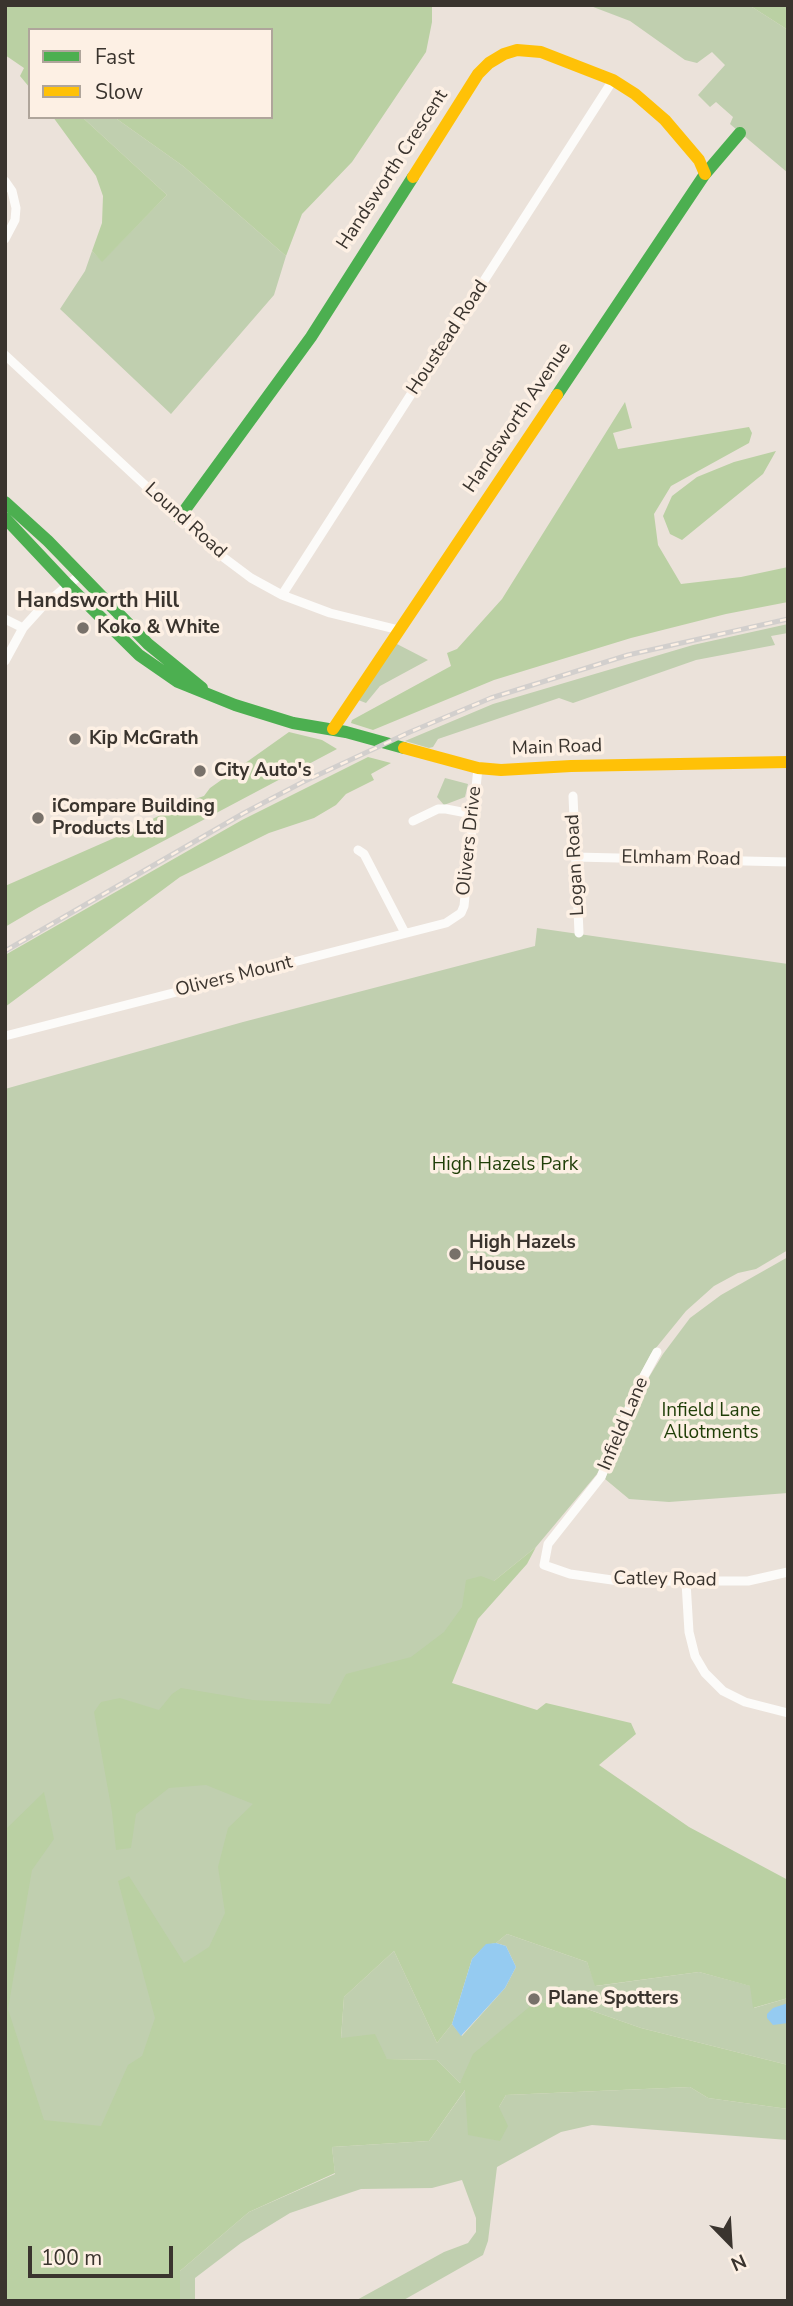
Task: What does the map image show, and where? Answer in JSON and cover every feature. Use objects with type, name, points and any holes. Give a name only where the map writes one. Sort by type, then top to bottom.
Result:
[{"type":"street","name":"Handsworth Crescent","points":[[179,518],[311,337],[478,74],[489,63],[517,50],[529,50],[541,52],[613,80],[635,94],[665,120],[699,160],[705,174]]},
{"type":"street","name":"Houstead Road","points":[[282,595],[613,80]]},
{"type":"street","name":"Handsworth Avenue","points":[[339,731],[399,630],[705,174],[740,132]]},
{"type":"street","points":[[5,181],[12,191],[16,208],[15,220],[5,239]]},
{"type":"street","name":"Lound Road","points":[[5,355],[179,518],[251,578],[282,595],[330,613],[399,630]]},
{"type":"street","points":[[5,502],[48,541],[148,644],[208,693]]},
{"type":"street","points":[[5,518],[68,585],[157,669],[177,682],[208,693]]},
{"type":"street","points":[[5,661],[23,628],[42,607],[80,575]]},
{"type":"street","points":[[5,618],[23,628]]},
{"type":"street","name":"Main Road","points":[[208,693],[276,718],[339,731],[478,768],[501,770],[788,762]]},
{"type":"street","name":"Olivers Drive","points":[[461,913],[464,906],[478,768]]},
{"type":"street","name":"Logan Road","points":[[573,796],[579,933]]},
{"type":"street","points":[[413,821],[446,808],[472,814]]},
{"type":"street","points":[[358,850],[364,854],[405,933]]},
{"type":"street","name":"Elmham Road","points":[[575,857],[788,862]]},
{"type":"street","name":"Olivers Mount","points":[[5,1036],[446,923],[461,913]]},
{"type":"street","name":"Infield Lane","points":[[544,1565],[548,1544],[601,1477],[635,1391],[657,1352]]},
{"type":"street","name":"Catley Road","points":[[544,1565],[570,1574],[619,1581],[748,1581],[788,1572]]},
{"type":"street","points":[[686,1582],[689,1632],[695,1656],[705,1673],[723,1691],[745,1702],[788,1713]]},
{"type":"green space","points":[[5,5],[432,5],[432,22],[426,52],[352,162],[302,214],[286,256],[183,166],[117,119],[273,119],[273,28],[28,28],[28,86],[20,76],[24,68],[5,55]]},
{"type":"green space","points":[[588,5],[749,5],[788,30],[788,173],[730,124],[733,117],[716,102],[710,107],[698,95],[725,65],[712,52],[697,63],[685,60],[630,21]]},
{"type":"green space","points":[[749,5],[788,5],[788,30]]},
{"type":"green space","points":[[54,119],[84,119],[167,195],[102,262],[92,251],[102,223],[103,196],[96,176]]},
{"type":"green space","points":[[84,119],[117,119],[183,166],[286,256],[274,295],[171,414],[60,309],[85,271],[92,251],[102,261],[167,195]]},
{"type":"green space","points":[[625,402],[632,428],[613,433],[618,449],[749,427],[752,433],[749,443],[671,486],[654,514],[658,545],[681,584],[741,577],[788,567],[788,602],[726,614],[631,638],[494,680],[373,730],[351,723],[352,720],[451,666],[447,653],[457,649],[502,599]]},
{"type":"green space","points":[[776,451],[763,474],[682,540],[670,534],[663,516],[672,496],[697,477],[734,462]]},
{"type":"green space","points":[[788,624],[788,633],[771,636],[775,645],[696,660],[573,703],[559,698],[438,739],[433,747],[405,741],[493,704],[693,645]]},
{"type":"green space","points":[[395,643],[428,660],[380,686],[366,703],[353,698]]},
{"type":"green space","points":[[289,732],[322,740],[337,749],[5,927],[5,886],[204,796],[210,788]]},
{"type":"green space","points":[[368,757],[391,763],[371,774],[374,780],[346,794],[336,805],[314,818],[269,833],[180,877],[5,1007],[5,955],[242,820]]},
{"type":"green space","points":[[445,778],[468,784],[465,797],[444,805],[437,797]]},
{"type":"green space","name":"High Hazels Park","points":[[537,928],[788,964],[788,1250],[756,1269],[738,1273],[714,1286],[686,1311],[651,1354],[634,1385],[613,1443],[597,1474],[536,1547],[494,1581],[5,2301],[5,1089],[243,1022],[535,946]]},
{"type":"green space","name":"Infield Lane Allotments","points":[[788,1257],[788,1493],[669,1502],[629,1499],[605,1479],[640,1392],[663,1354],[690,1318],[721,1295]]},
{"type":"green space","points":[[536,1547],[527,1564],[478,1619],[452,1683],[537,1710],[546,1703],[631,1723],[636,1734],[599,1765],[689,1827],[788,1880],[788,1998],[753,2008],[750,1986],[699,1972],[595,1986],[587,1962],[507,1934],[496,1943],[486,1945],[472,1959],[452,2024],[437,2043],[394,1951],[344,1997],[341,2038],[375,2034],[387,2059],[437,2060],[460,2083],[473,2054],[534,2003],[570,2003],[641,2028],[788,2065],[788,2109],[708,2098],[690,2087],[506,2095],[499,2107],[508,2126],[500,2141],[468,2135],[465,2090],[429,2141],[332,2147],[335,2173],[249,2212],[180,2271],[180,2301],[5,2301],[5,1830],[44,1792],[54,1839],[32,1870],[8,2009],[44,2120],[101,2126],[128,2065],[142,2056],[155,2018],[118,1881],[129,1876],[184,1963],[209,1947],[225,1913],[218,1867],[228,1828],[253,1804],[206,1785],[169,1788],[136,1814],[131,1848],[116,1850],[94,1712],[101,1702],[120,1698],[159,1710],[172,1694],[181,1688],[253,1700],[330,1704],[346,1674],[411,1657],[444,1632],[462,1607],[466,1580],[481,1576],[494,1581]]},
{"type":"green space","points":[[507,1934],[587,1962],[596,1986],[699,1972],[751,1986],[754,2008],[788,1998],[788,2065],[641,2028],[570,2003],[534,2003],[460,2083],[437,2060],[387,2059],[341,2039],[344,1997],[394,1951],[437,2043],[452,2024],[462,2036],[505,1988],[516,1967],[506,1946],[496,1943]]},
{"type":"green space","points":[[690,2087],[708,2098],[788,2109],[788,2140],[592,2125],[561,2132],[497,2167],[488,2241],[483,2255],[402,2301],[355,2301],[444,2252],[468,2243],[476,2232],[476,2218],[462,2180],[432,2188],[361,2189],[290,2213],[241,2243],[195,2278],[195,2301],[180,2301],[180,2271],[249,2212],[335,2174],[332,2147],[429,2141],[466,2089],[499,2107],[506,2095]]},
{"type":"water","points":[[486,1944],[506,1946],[516,1967],[505,1988],[461,2036],[452,2024],[472,1959]]},
{"type":"water","points":[[788,2003],[788,2023],[773,2025],[767,2014],[773,2008]]},
{"type":"railway","points":[[5,951],[244,813],[410,732],[491,698],[628,655],[788,619]]},
{"type":"traffic: fast","points":[[557,395],[705,174],[740,133]]},
{"type":"traffic: fast","points":[[179,518],[311,337],[413,177]]},
{"type":"traffic: fast","points":[[5,502],[48,541],[148,644],[202,688]]},
{"type":"traffic: fast","points":[[5,518],[139,655],[178,682],[235,705],[293,723],[346,732],[404,748]]},
{"type":"traffic: slow","points":[[413,177],[478,74],[489,63],[517,50],[541,52],[613,80],[635,94],[665,120],[699,160],[705,174]]},
{"type":"traffic: slow","points":[[333,729],[557,395]]},
{"type":"traffic: slow","points":[[404,748],[478,768],[501,770],[788,762]]},
{"type":"place","name":"Koko & White","points":[[83,628]]},
{"type":"place","name":"Kip McGrath","points":[[75,739]]},
{"type":"place","name":"City Auto's","points":[[200,771]]},
{"type":"place","name":"iCompare Building Products Ltd","points":[[38,818]]},
{"type":"place","name":"High Hazels House","points":[[455,1254]]},
{"type":"place","name":"Plane Spotters","points":[[534,1999]]},
{"type":"district","name":"Handsworth Hill","points":[[98,602]]}]
